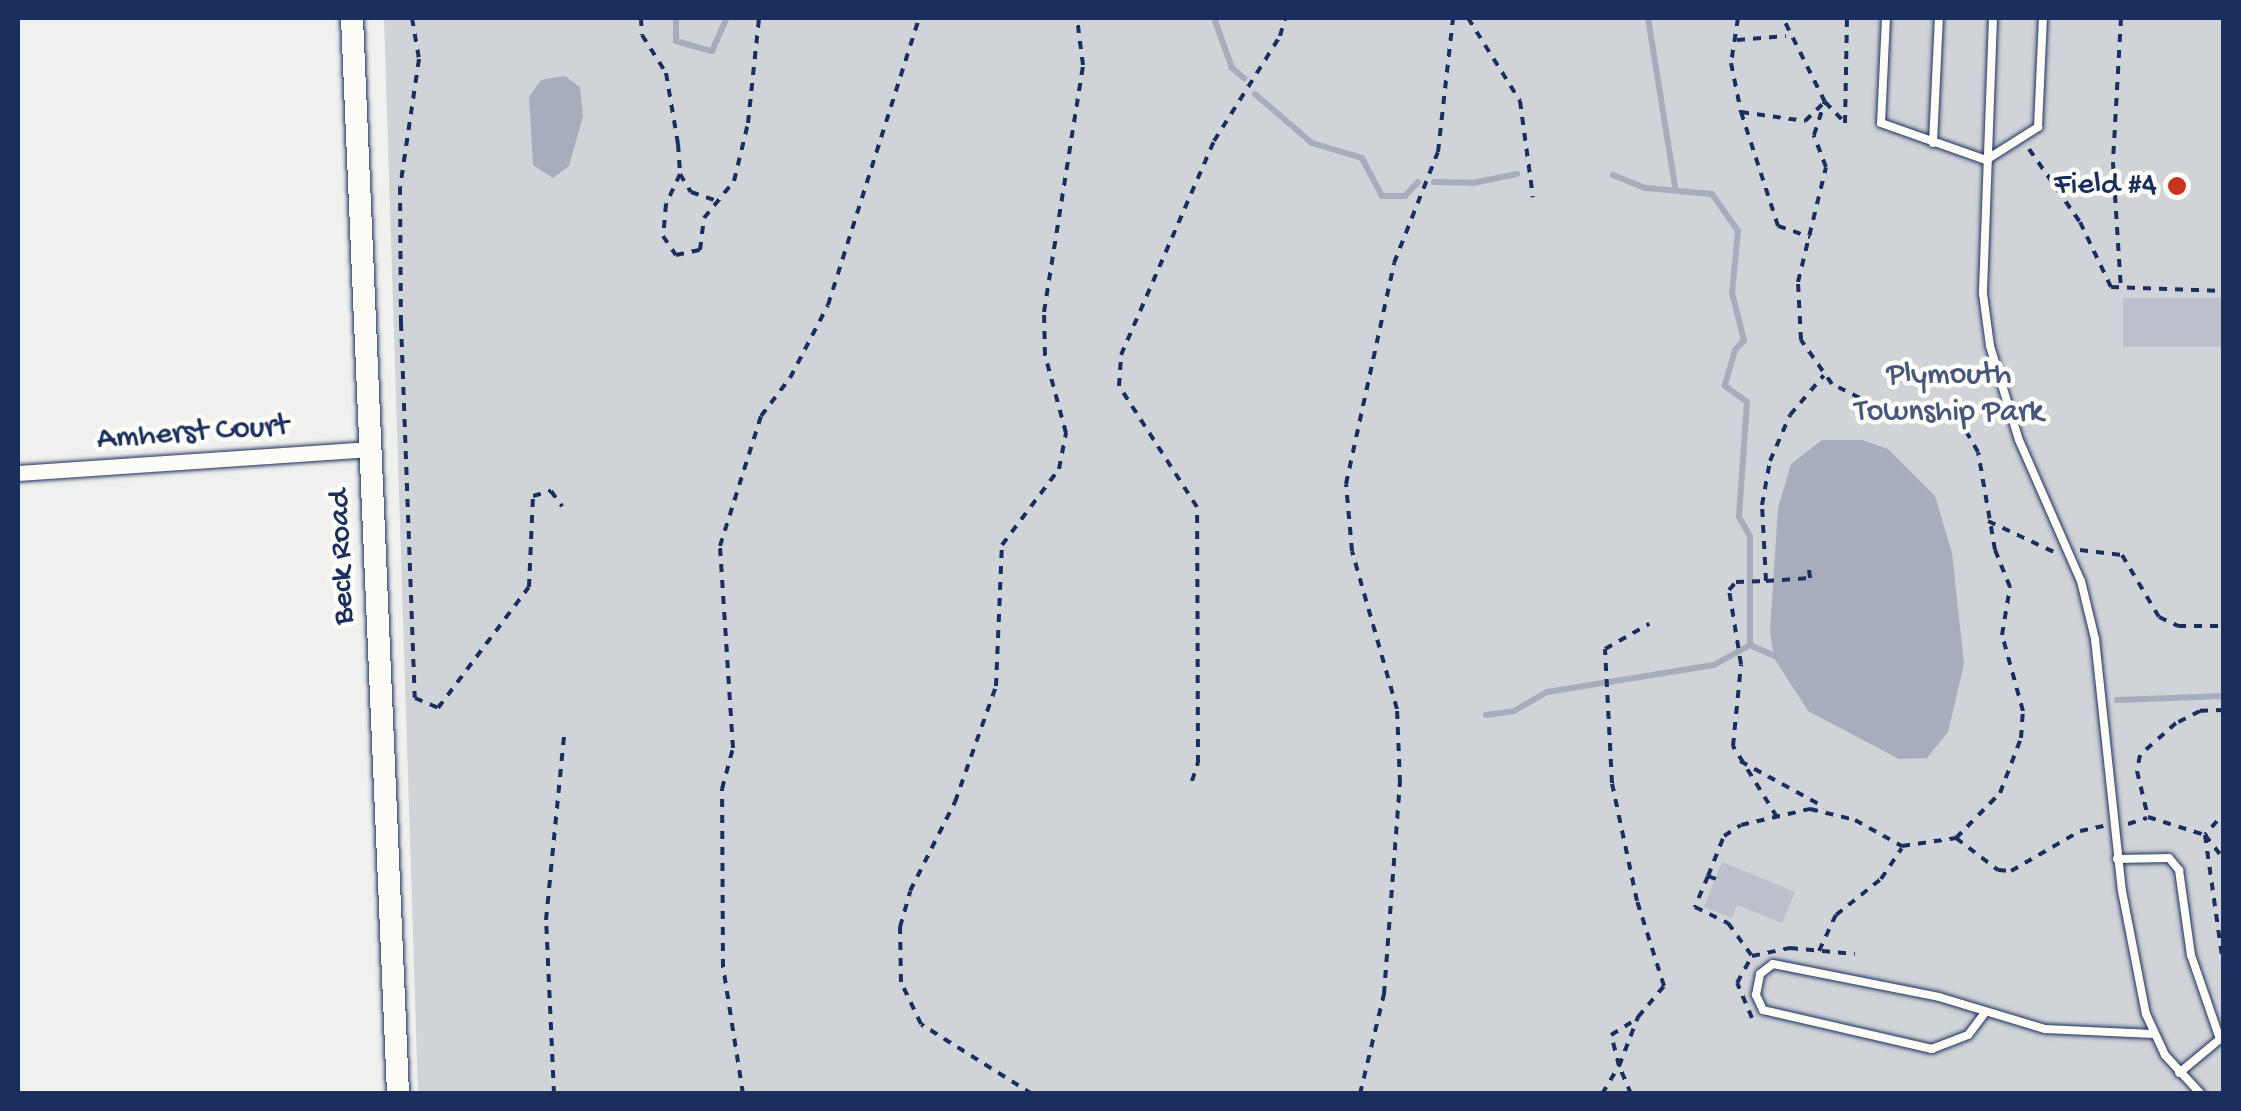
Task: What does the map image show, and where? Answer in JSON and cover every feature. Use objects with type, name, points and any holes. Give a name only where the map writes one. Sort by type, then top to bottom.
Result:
[{"type":"main road","name":"Beck Road","points":[[352,18],[398,1094]]},
{"type":"street","name":"Amherst Court","points":[[18,473],[371,450]]},
{"type":"lane","points":[[1886,18],[1882,123],[1986,160],[2038,127],[2043,18]]},
{"type":"lane","points":[[1933,143],[1940,18]]},
{"type":"lane","points":[[1993,18],[1983,294],[1990,346],[2020,440],[2072,551],[2095,640],[2117,858],[2153,1034],[2180,1073],[2201,1094]]},
{"type":"lane","points":[[2117,858],[2169,858],[2179,870],[2191,956],[2220,1040],[2180,1073]]},
{"type":"lane","points":[[1984,1014],[1968,1035],[1932,1049],[1763,1010],[1756,995],[1760,974],[1773,964],[1939,997],[1984,1014],[2045,1029],[2153,1034]]},
{"type":"path","points":[[412,18],[419,58],[400,187],[400,264],[415,698],[438,708],[529,587],[533,496],[551,491],[562,506]]},
{"type":"path","points":[[641,18],[642,35],[666,72],[680,174],[690,192],[716,201]]},
{"type":"path","points":[[680,174],[666,204],[663,236],[676,255],[700,250],[704,218],[734,181],[748,123],[759,18]]},
{"type":"path","points":[[744,1094],[723,967],[722,789],[733,748],[720,546],[761,416],[790,378],[828,305],[919,18]]},
{"type":"path","points":[[1032,1094],[921,1024],[901,982],[900,927],[910,891],[956,802],[996,686],[1002,545],[1059,469],[1066,433],[1046,355],[1044,312],[1083,65],[1077,18]]},
{"type":"path","points":[[1192,781],[1198,763],[1197,507],[1120,386],[1121,354],[1214,141],[1280,36],[1285,18]]},
{"type":"path","points":[[1360,1094],[1384,994],[1400,783],[1397,708],[1352,551],[1346,484],[1394,264],[1438,152],[1453,18]]},
{"type":"path","points":[[1468,18],[1520,100],[1533,196]]},
{"type":"path","points":[[1738,18],[1732,92],[1778,226],[1812,237]]},
{"type":"path","points":[[1783,18],[1788,35],[1825,102],[1845,123],[1846,18]]},
{"type":"path","points":[[2121,18],[2113,163],[2122,290]]},
{"type":"path","points":[[1737,40],[1788,35]]},
{"type":"path","points":[[1741,112],[1805,121],[1825,102]]},
{"type":"path","points":[[1738,760],[1902,846],[1956,838],[2000,793],[2021,738],[2023,711],[2002,635],[2010,587],[1988,521],[1978,452],[1964,426],[1943,412],[1856,398],[1824,375],[1801,340],[1798,282],[1826,168],[1814,135],[1825,102]]},
{"type":"path","points":[[2022,140],[2080,222],[2103,280],[2122,290],[2224,291]]},
{"type":"path","points":[[1762,582],[1762,504],[1770,462],[1790,415],[1824,375]]},
{"type":"path","points":[[1988,521],[2048,552],[2122,555],[2149,603],[2168,622],[2224,626]]},
{"type":"path","points":[[1809,570],[1811,586]]},
{"type":"path","points":[[1777,818],[1732,746],[1741,664],[1729,590],[1736,582],[1810,578]]},
{"type":"path","points":[[1602,1094],[1619,1066],[1638,1018],[1664,986],[1612,783],[1605,649],[1650,624]]},
{"type":"path","points":[[2148,817],[2137,770],[2140,755],[2176,724],[2200,711],[2224,710]]},
{"type":"path","points":[[554,1094],[546,920],[564,736]]},
{"type":"path","points":[[1752,956],[1728,923],[1695,907],[1724,836],[1740,825],[1828,810]]},
{"type":"path","points":[[1956,838],[1998,870],[2010,871],[2080,831],[2148,817],[2204,835],[2224,859]]},
{"type":"path","points":[[2204,835],[2217,820]]},
{"type":"path","points":[[2204,835],[2224,971]]},
{"type":"path","points":[[1820,951],[1836,916],[1882,879],[1902,846]]},
{"type":"path","points":[[1708,876],[1716,879]]},
{"type":"path","points":[[1631,1094],[1611,1035],[1638,1018]]},
{"type":"green space","name":"Plymouth Township Park","points":[[384,18],[2223,18],[2223,1093],[418,1093]]},
{"type":"water","points":[[565,76],[580,87],[583,116],[569,166],[553,178],[533,165],[529,97],[541,80]]},
{"type":"water","points":[[1822,440],[1862,440],[1888,449],[1935,496],[1952,553],[1964,664],[1948,732],[1927,758],[1899,759],[1808,711],[1774,658],[1770,631],[1778,508],[1791,464]]},
{"type":"building","points":[[2123,298],[2224,298],[2224,347],[2123,347]]},
{"type":"building","points":[[1722,862],[1795,892],[1782,923],[1737,905],[1732,918],[1704,907]]},
{"type":"waterway","points":[[676,18],[676,41],[712,51],[727,18]]},
{"type":"waterway","points":[[1214,18],[1232,68],[1244,78]]},
{"type":"waterway","points":[[1648,18],[1675,187]]},
{"type":"waterway","points":[[1255,94],[1312,143],[1362,158],[1382,196],[1405,196],[1418,182]]},
{"type":"waterway","points":[[1434,182],[1473,183],[1517,174]]},
{"type":"waterway","points":[[1613,175],[1646,188],[1712,194],[1738,231],[1732,293],[1744,340],[1735,350],[1725,386],[1747,402],[1739,517],[1750,536],[1750,645],[1781,659]]},
{"type":"waterway","points":[[1486,715],[1514,711],[1547,692],[1714,665],[1750,645]]},
{"type":"waterway","points":[[2117,700],[2224,696]]},
{"type":"place","name":"Field #4","points":[[2177,186]]}]
